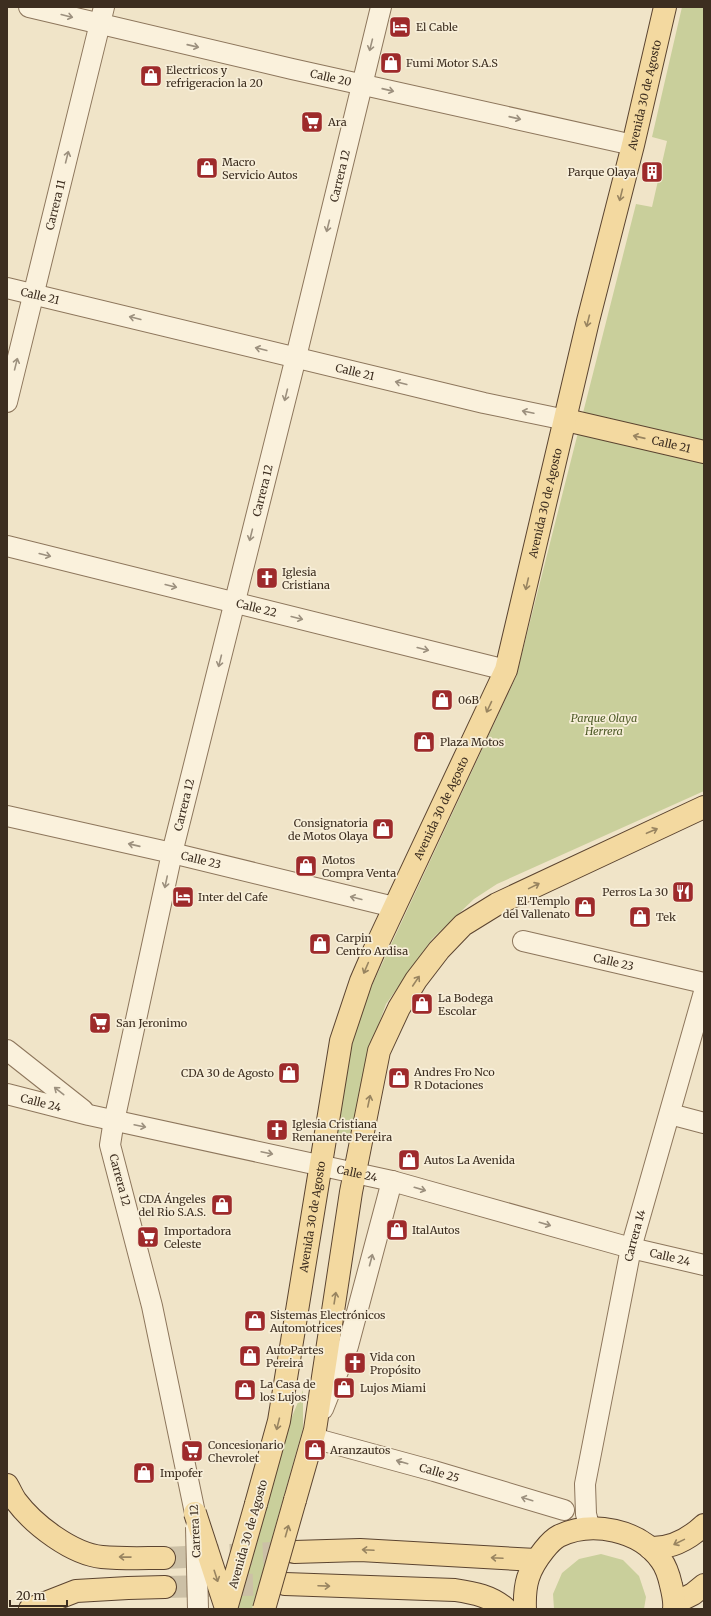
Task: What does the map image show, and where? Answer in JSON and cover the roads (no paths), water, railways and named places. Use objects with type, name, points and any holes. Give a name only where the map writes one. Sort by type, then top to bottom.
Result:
[{"type":"main road","name":"Avenida 30 de Agosto","points":[[226,1608],[279,1421],[341,1041],[361,981],[394,907],[506,670],[566,420],[588,321],[633,145],[665,7]]},
{"type":"main road","name":"Calle 21","points":[[566,420],[704,452]]},
{"type":"main road","points":[[264,1609],[314,1434],[355,1172],[379,1051],[399,1008],[416,980],[439,950],[463,925],[497,904],[704,807]]},
{"type":"main road","points":[[12,1493],[44,1529],[62,1543],[83,1552],[101,1557],[164,1558]]},
{"type":"main road","points":[[195,1513],[226,1608]]},
{"type":"main road","points":[[650,1548],[660,1548],[677,1544],[695,1533],[704,1525]]},
{"type":"main road","points":[[525,1609],[524,1596],[526,1582],[530,1570],[536,1560],[558,1536],[573,1531],[606,1529],[622,1533],[650,1548],[661,1560],[668,1573],[674,1606],[704,1585]]},
{"type":"main road","points":[[294,1552],[360,1550],[536,1560]]},
{"type":"main road","points":[[285,1584],[455,1590],[479,1594],[499,1603],[506,1609]]},
{"type":"main road","points":[[30,1609],[76,1591],[165,1587]]},
{"type":"street","name":"Calle 20","points":[[29,7],[102,16],[361,84],[633,145]]},
{"type":"street","name":"Carrera 12","points":[[198,1609],[195,1513],[152,1306],[110,1145],[114,1120],[172,853],[296,357],[361,84],[381,7]]},
{"type":"street","name":"Carrera 11","points":[[7,402],[102,16]]},
{"type":"street","name":"Calle 21","points":[[7,288],[484,403],[566,420]]},
{"type":"street","name":"Calle 22","points":[[7,546],[506,670]]},
{"type":"street","name":"Calle 23","points":[[7,816],[172,853],[394,907]]},
{"type":"street","name":"Calle 23","points":[[523,941],[704,984]]},
{"type":"street","name":"Carrera 14","points":[[590,1529],[586,1514],[585,1484],[631,1248],[704,992]]},
{"type":"street","points":[[7,1050],[90,1115]]},
{"type":"street","name":"Calle 24","points":[[7,1094],[90,1115],[321,1164],[392,1181],[631,1248],[704,1264]]},
{"type":"street","points":[[670,1114],[704,1123]]},
{"type":"street","points":[[314,1434],[348,1346],[392,1181]]},
{"type":"street","name":"Calle 25","points":[[314,1434],[564,1510]]},
{"type":"street","name":"Carrera 14","points":[[558,1536],[564,1510],[585,1484]]},
{"type":"tunnel","points":[[164,1558],[294,1552]]},
{"type":"tunnel","points":[[165,1587],[285,1584]]},
{"type":"place","name":"El Cable","points":[[400,27]]},
{"type":"place","name":"Fumi Motor S.A.S","points":[[391,63]]},
{"type":"place","name":"Electricos y refrigeracion la 20","points":[[151,76]]},
{"type":"place","name":"Ara","points":[[312,122]]},
{"type":"place","name":"Macro Servicio Autos","points":[[207,168]]},
{"type":"place","name":"Parque Olaya","points":[[652,172]]},
{"type":"place","name":"Iglesia Cristiana","points":[[267,578]]},
{"type":"place","name":"06B","points":[[442,700]]},
{"type":"place","name":"Plaza Motos","points":[[424,742]]},
{"type":"place","name":"Consignatoria de Motos Olaya","points":[[383,829]]},
{"type":"place","name":"Motos Compra Venta","points":[[306,866]]},
{"type":"place","name":"Perros La 30","points":[[683,892]]},
{"type":"place","name":"Inter del Cafe","points":[[183,897]]},
{"type":"place","name":"El Templo del Vallenato","points":[[585,907]]},
{"type":"place","name":"Tek","points":[[640,917]]},
{"type":"place","name":"Carpin Centro Ardisa","points":[[320,944]]},
{"type":"place","name":"La Bodega Escolar","points":[[422,1004]]},
{"type":"place","name":"San Jeronimo","points":[[100,1023]]},
{"type":"place","name":"CDA 30 de Agosto","points":[[289,1073]]},
{"type":"place","name":"Andres Fro Nco R Dotaciones","points":[[399,1078]]},
{"type":"place","name":"Iglesia Cristiana Remanente Pereira","points":[[277,1130]]},
{"type":"place","name":"Autos La Avenida","points":[[409,1160]]},
{"type":"place","name":"CDA Ángeles del Rio S.A.S.","points":[[222,1205]]},
{"type":"place","name":"ItalAutos","points":[[397,1230]]},
{"type":"place","name":"Importadora Celeste","points":[[148,1237]]},
{"type":"place","name":"Sistemas Electrónicos Automotrices","points":[[255,1321]]},
{"type":"place","name":"AutoPartes Pereira","points":[[250,1356]]},
{"type":"place","name":"Vida con Propósito","points":[[355,1363]]},
{"type":"place","name":"Lujos Miami","points":[[344,1388]]},
{"type":"place","name":"La Casa de los Lujos","points":[[245,1390]]},
{"type":"place","name":"Aranzautos","points":[[315,1450]]},
{"type":"place","name":"Concesionario Chevrolet","points":[[192,1451]]},
{"type":"place","name":"Impofer","points":[[144,1473]]},
{"type":"park label","name":"Parque Olaya Herrera","points":[[604,724]]}]
